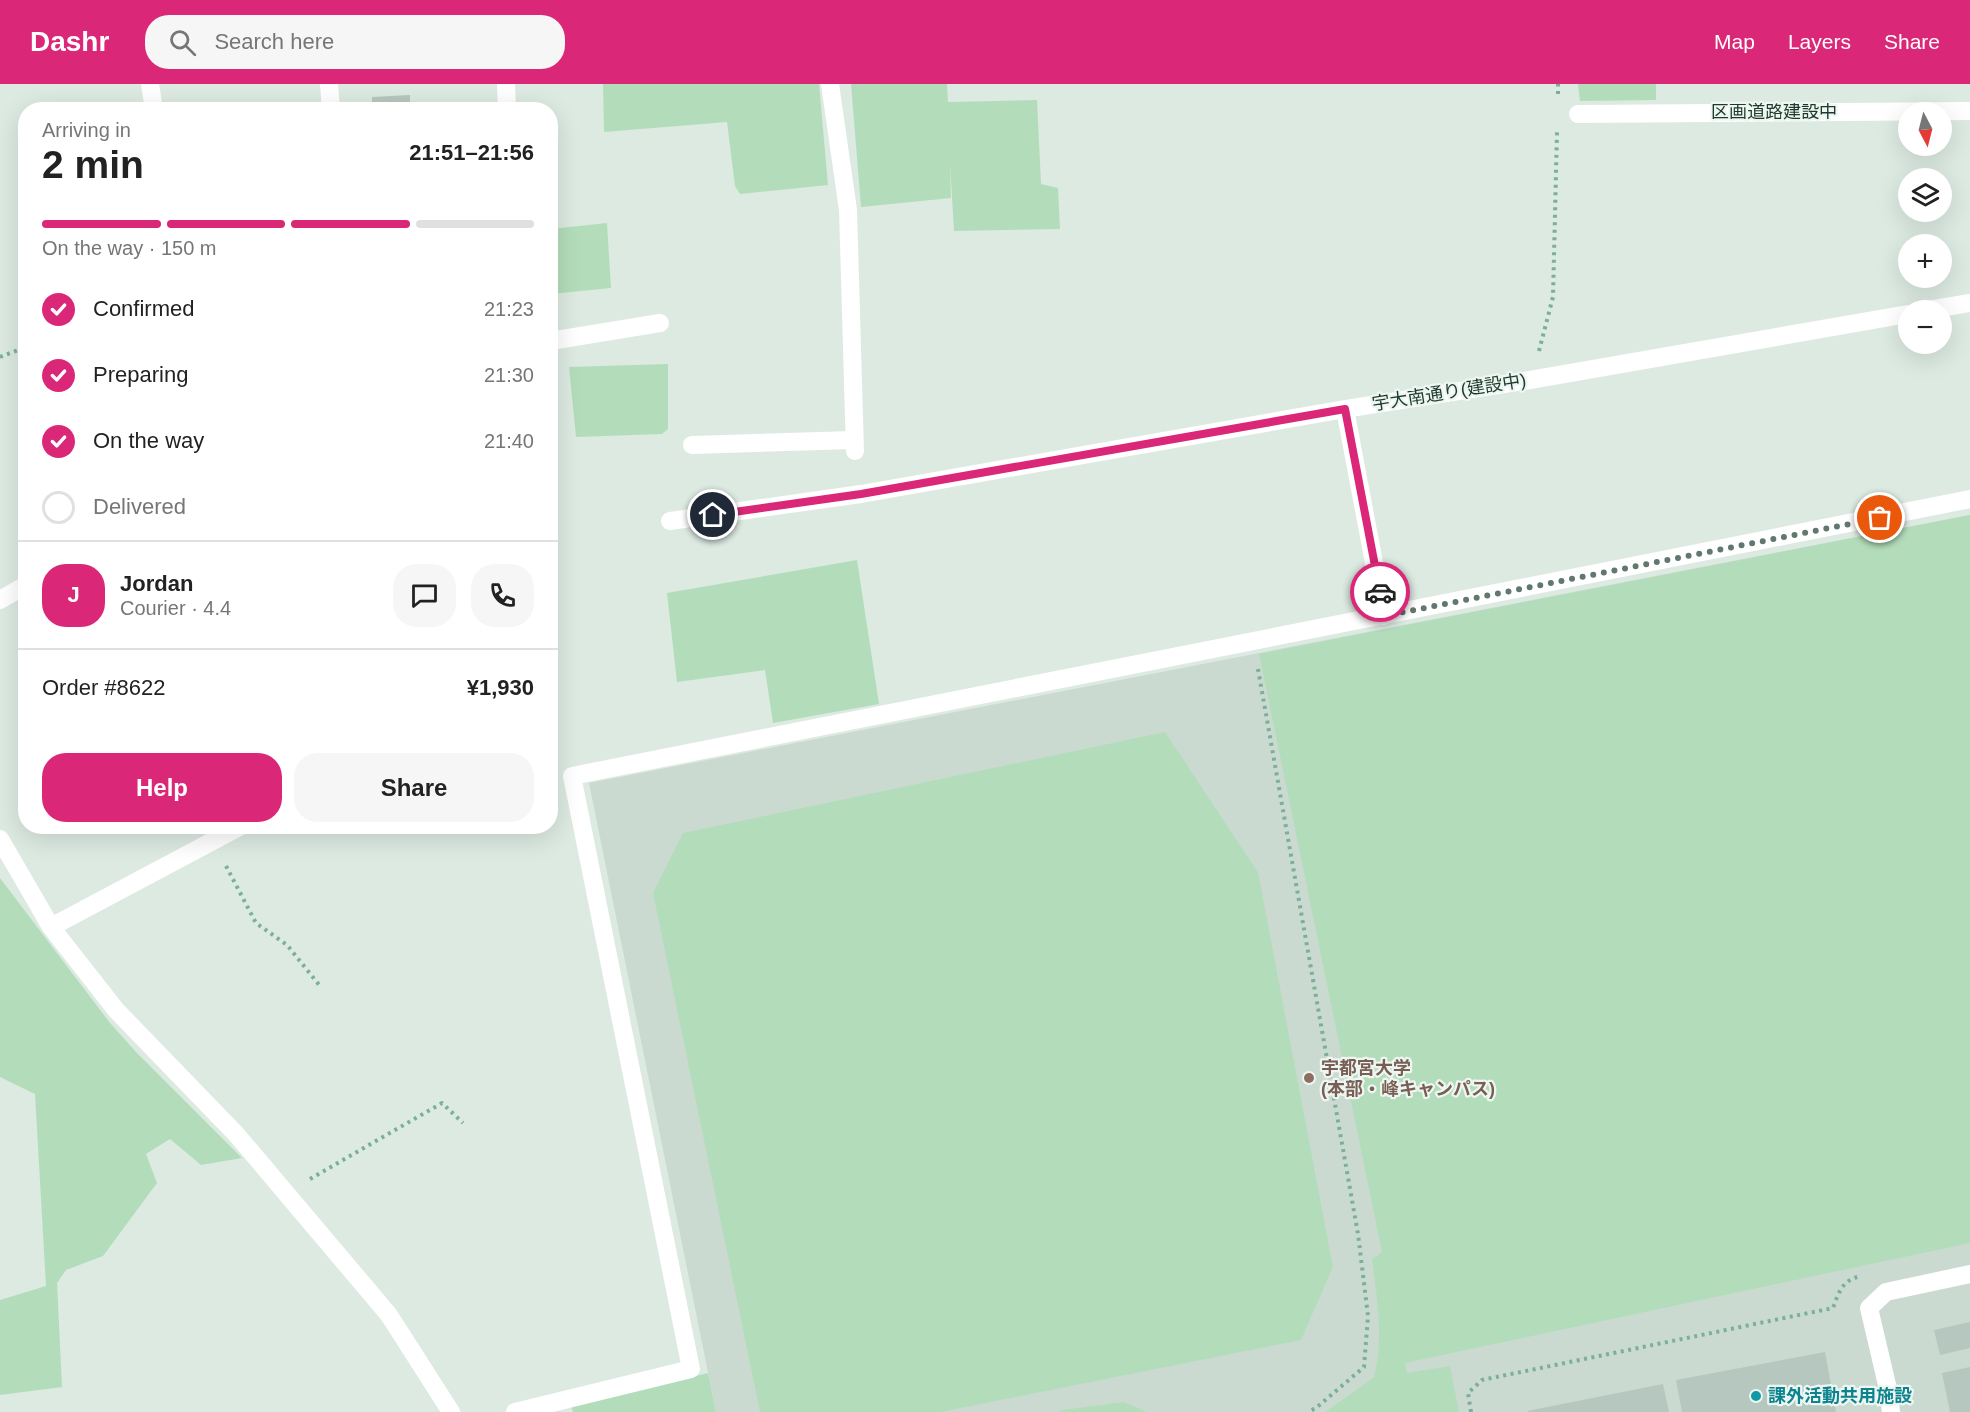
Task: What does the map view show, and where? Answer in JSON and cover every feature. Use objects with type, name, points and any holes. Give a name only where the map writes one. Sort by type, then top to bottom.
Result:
[{"type":"street","points":[[150,84],[153,102]]},
{"type":"street","points":[[329,84],[330,102]]},
{"type":"street","points":[[506,84],[507,102]]},
{"type":"street","points":[[692,445],[854,446],[848,210],[830,84]]},
{"type":"street","name":"区画道路建設中","points":[[1578,114],[1970,111]]},
{"type":"street","points":[[1952,306],[1970,303]]},
{"type":"street","name":"宇大南通り(建設中)","points":[[670,521],[861,494],[1898,316]]},
{"type":"street","points":[[558,340],[660,323]]},
{"type":"street","points":[[1345,409],[1384,616]]},
{"type":"street","points":[[514,1412],[691,1369],[572,776],[1970,499]]},
{"type":"street","points":[[0,600],[18,590]]},
{"type":"street","points":[[51,927],[226,834]]},
{"type":"street","points":[[0,839],[51,927],[116,1010],[236,1134],[389,1315],[450,1412]]},
{"type":"street","points":[[1891,1412],[1888,1389],[1869,1308],[1886,1292],[1970,1274]]},
{"type":"path","points":[[1558,84],[1558,96]]},
{"type":"path","points":[[1530,380],[1545,334],[1553,297],[1557,132]]},
{"type":"path","points":[[0,357],[18,350]]},
{"type":"path","points":[[1253,642],[1356,1223],[1368,1316],[1364,1367],[1317,1410],[1308,1412]]},
{"type":"path","points":[[213,841],[256,923],[287,945],[320,986]]},
{"type":"path","points":[[286,1192],[442,1103],[463,1123]]},
{"type":"path","points":[[1470,1412],[1468,1393],[1482,1380],[1833,1308],[1840,1291],[1850,1278],[1872,1274]]},
{"type":"shaded area","name":"宇都宮大学 (本部・峰キャンパス)","points":[[1970,515],[1970,1412],[716,1412],[589,783]]},
{"type":"green space","points":[[603,84],[819,84],[828,185],[740,194],[735,186],[727,122],[604,132]]},
{"type":"green space","points":[[851,84],[947,84],[948,102],[1037,100],[1041,184],[1058,188],[1060,229],[954,231],[950,163],[951,198],[861,207]]},
{"type":"green space","points":[[1578,84],[1656,84],[1656,100],[1580,101]]},
{"type":"green space","points":[[607,223],[611,288],[558,293],[558,228]]},
{"type":"green space","points":[[668,364],[668,429],[662,434],[576,437],[569,367]]},
{"type":"green space","points":[[1970,515],[1970,1243],[1405,1363],[1407,1373],[1450,1366],[1459,1412],[1325,1412],[1374,1377],[1379,1333],[1372,1259],[1382,1252],[1259,654]]},
{"type":"green space","points":[[857,560],[879,704],[773,723],[765,670],[677,682],[667,593]]},
{"type":"green space","points":[[1165,732],[1258,872],[1333,1267],[1301,1340],[941,1412],[760,1412],[653,893],[683,833]]},
{"type":"green space","points":[[0,878],[110,1023],[242,1158],[201,1165],[170,1139],[146,1154],[157,1183],[103,1256],[66,1270],[57,1283],[62,1387],[0,1395],[0,1300],[46,1286],[35,1094],[0,1077]]},
{"type":"green space","points":[[708,1373],[716,1412],[573,1412],[571,1406]]},
{"type":"green space","points":[[1124,1402],[1147,1412],[1059,1412],[1062,1410]]},
{"type":"building","points":[[410,95],[410,102],[372,102],[372,97]]},
{"type":"building","points":[[1970,1322],[1970,1348],[1940,1355],[1934,1330]]},
{"type":"building","name":"課外活動共用施設","points":[[1825,1352],[1836,1412],[1682,1412],[1676,1380]]},
{"type":"building","points":[[1970,1367],[1970,1412],[1950,1412],[1942,1373]]},
{"type":"building","points":[[1663,1384],[1669,1412],[1527,1411]]},
{"type":"way so far","points":[[1380,592],[1384,616],[1880,518]]},
{"type":"place","name":"宇都宮大学 (本部・峰キャンパス)","points":[[1309,1078]]},
{"type":"place","name":"課外活動共用施設","points":[[1756,1396]]},
{"type":"route","points":[[713,515],[861,494],[1345,409],[1380,592]]}]
